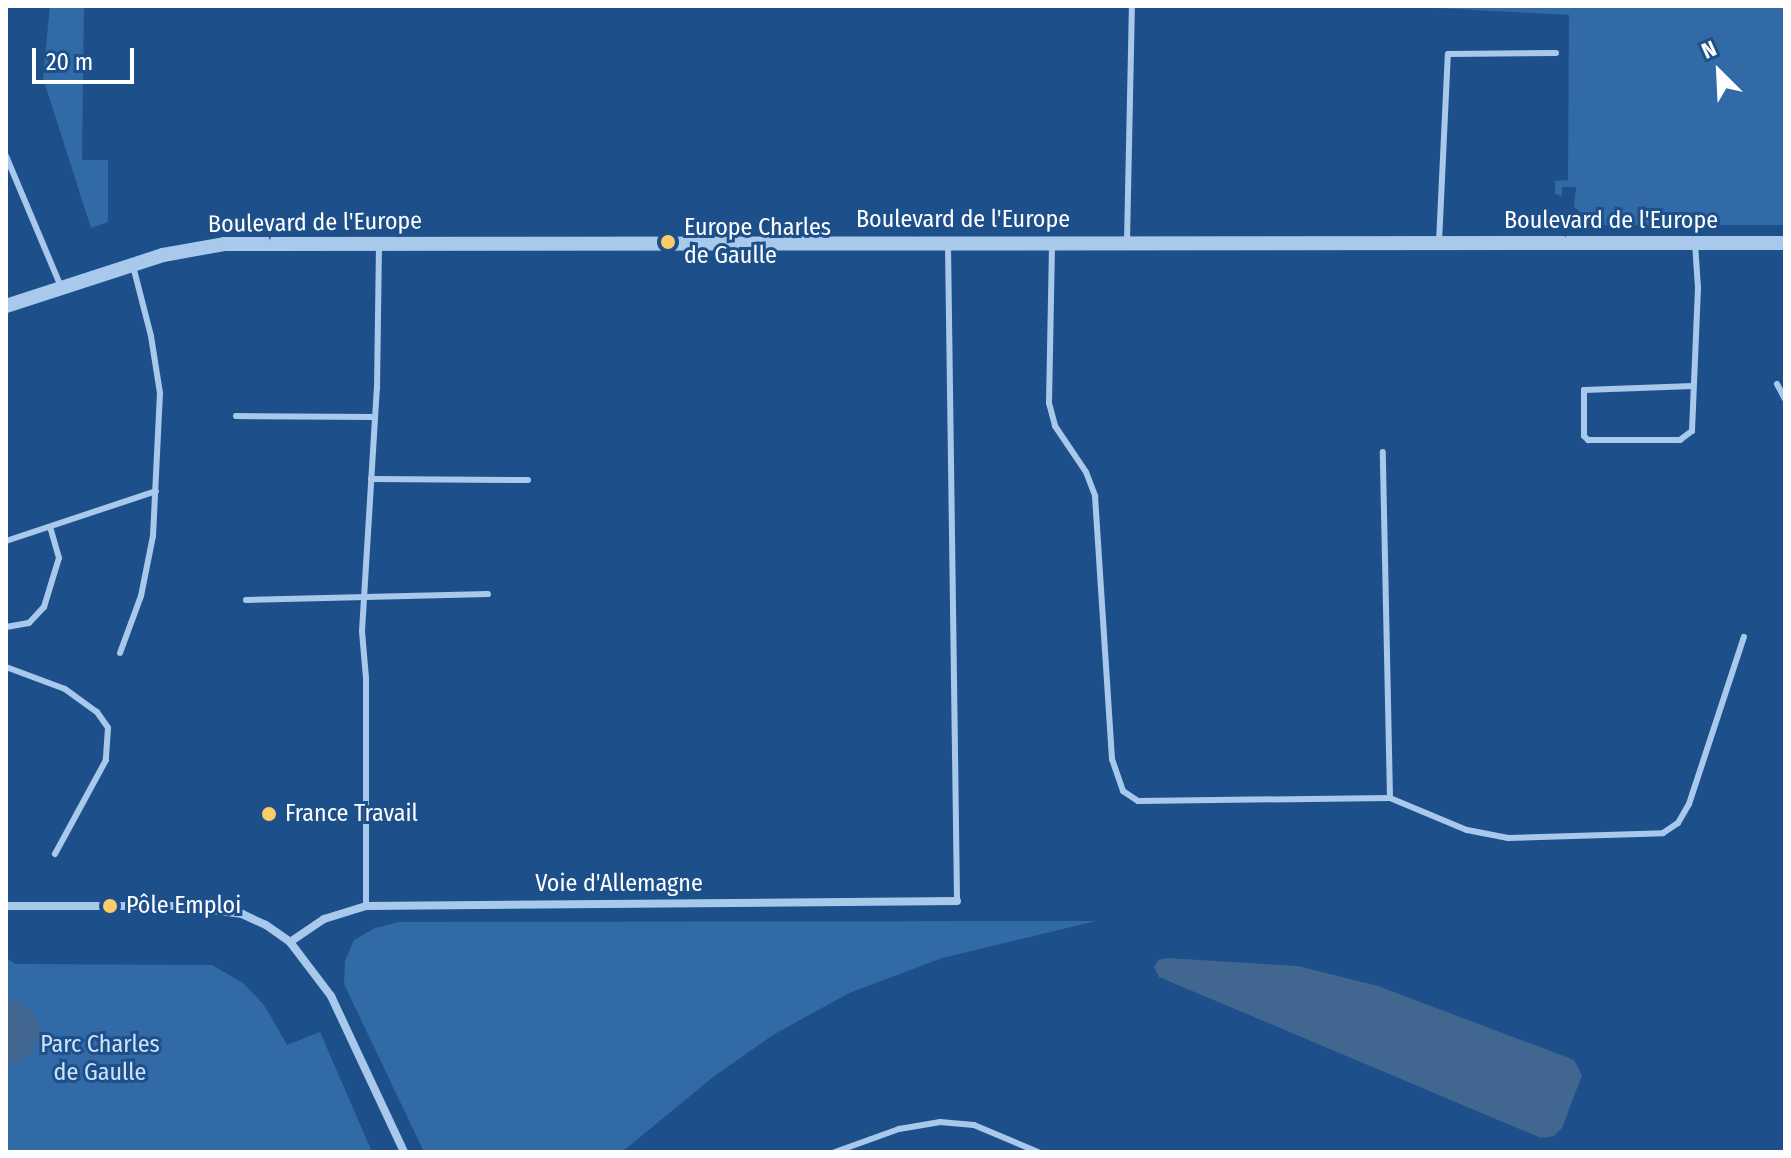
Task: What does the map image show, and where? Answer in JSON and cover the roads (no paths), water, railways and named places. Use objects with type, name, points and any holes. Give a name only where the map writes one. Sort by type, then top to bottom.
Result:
[{"type":"street","name":"Boulevard de l'Europe","points":[[6,306],[132,264],[224,244],[1127,241],[1785,243]]},
{"type":"street","name":"Voie d'Allemagne","points":[[290,942],[324,919],[366,906],[957,901]]},
{"type":"street","points":[[6,906],[217,909],[266,925],[290,942],[335,1004],[404,1152]]},
{"type":"lane","points":[[1127,241],[1132,6]]},
{"type":"lane","points":[[1439,242],[1448,54],[1556,53]]},
{"type":"lane","points":[[6,156],[61,287]]},
{"type":"lane","points":[[366,906],[364,597],[375,417],[379,242]]},
{"type":"lane","points":[[948,242],[957,901]]},
{"type":"lane","points":[[1053,242],[1049,403],[1055,426],[1086,472],[1095,496],[1112,759],[1123,791],[1138,801],[1390,798],[1467,830],[1508,838],[1663,833],[1678,823],[1689,804],[1744,637]]},
{"type":"lane","points":[[1693,386],[1590,387],[1581,395],[1584,436],[1588,440],[1688,437],[1692,431],[1698,288],[1695,243]]},
{"type":"lane","points":[[120,653],[141,596],[153,536],[160,393],[151,336],[132,264]]},
{"type":"lane","points":[[1777,384],[1785,399]]},
{"type":"lane","points":[[236,416],[375,417]]},
{"type":"lane","points":[[1383,452],[1390,798]]},
{"type":"lane","points":[[371,479],[528,480]]},
{"type":"lane","points":[[6,541],[156,491]]},
{"type":"lane","points":[[6,627],[29,623],[44,607],[59,558],[50,527]]},
{"type":"lane","points":[[246,600],[488,594]]},
{"type":"lane","points":[[6,667],[65,689],[97,712],[108,728],[106,760],[55,854]]},
{"type":"lane","points":[[835,1152],[899,1129],[940,1122],[974,1125],[1038,1152]]},
{"type":"place","name":"Europe Charles de Gaulle","points":[[668,242]]},
{"type":"place","name":"France Travail","points":[[269,814]]},
{"type":"place","name":"Pôle Emploi","points":[[110,906]]},
{"type":"park label","name":"Parc Charles de Gaulle","points":[[100,1059]]}]
